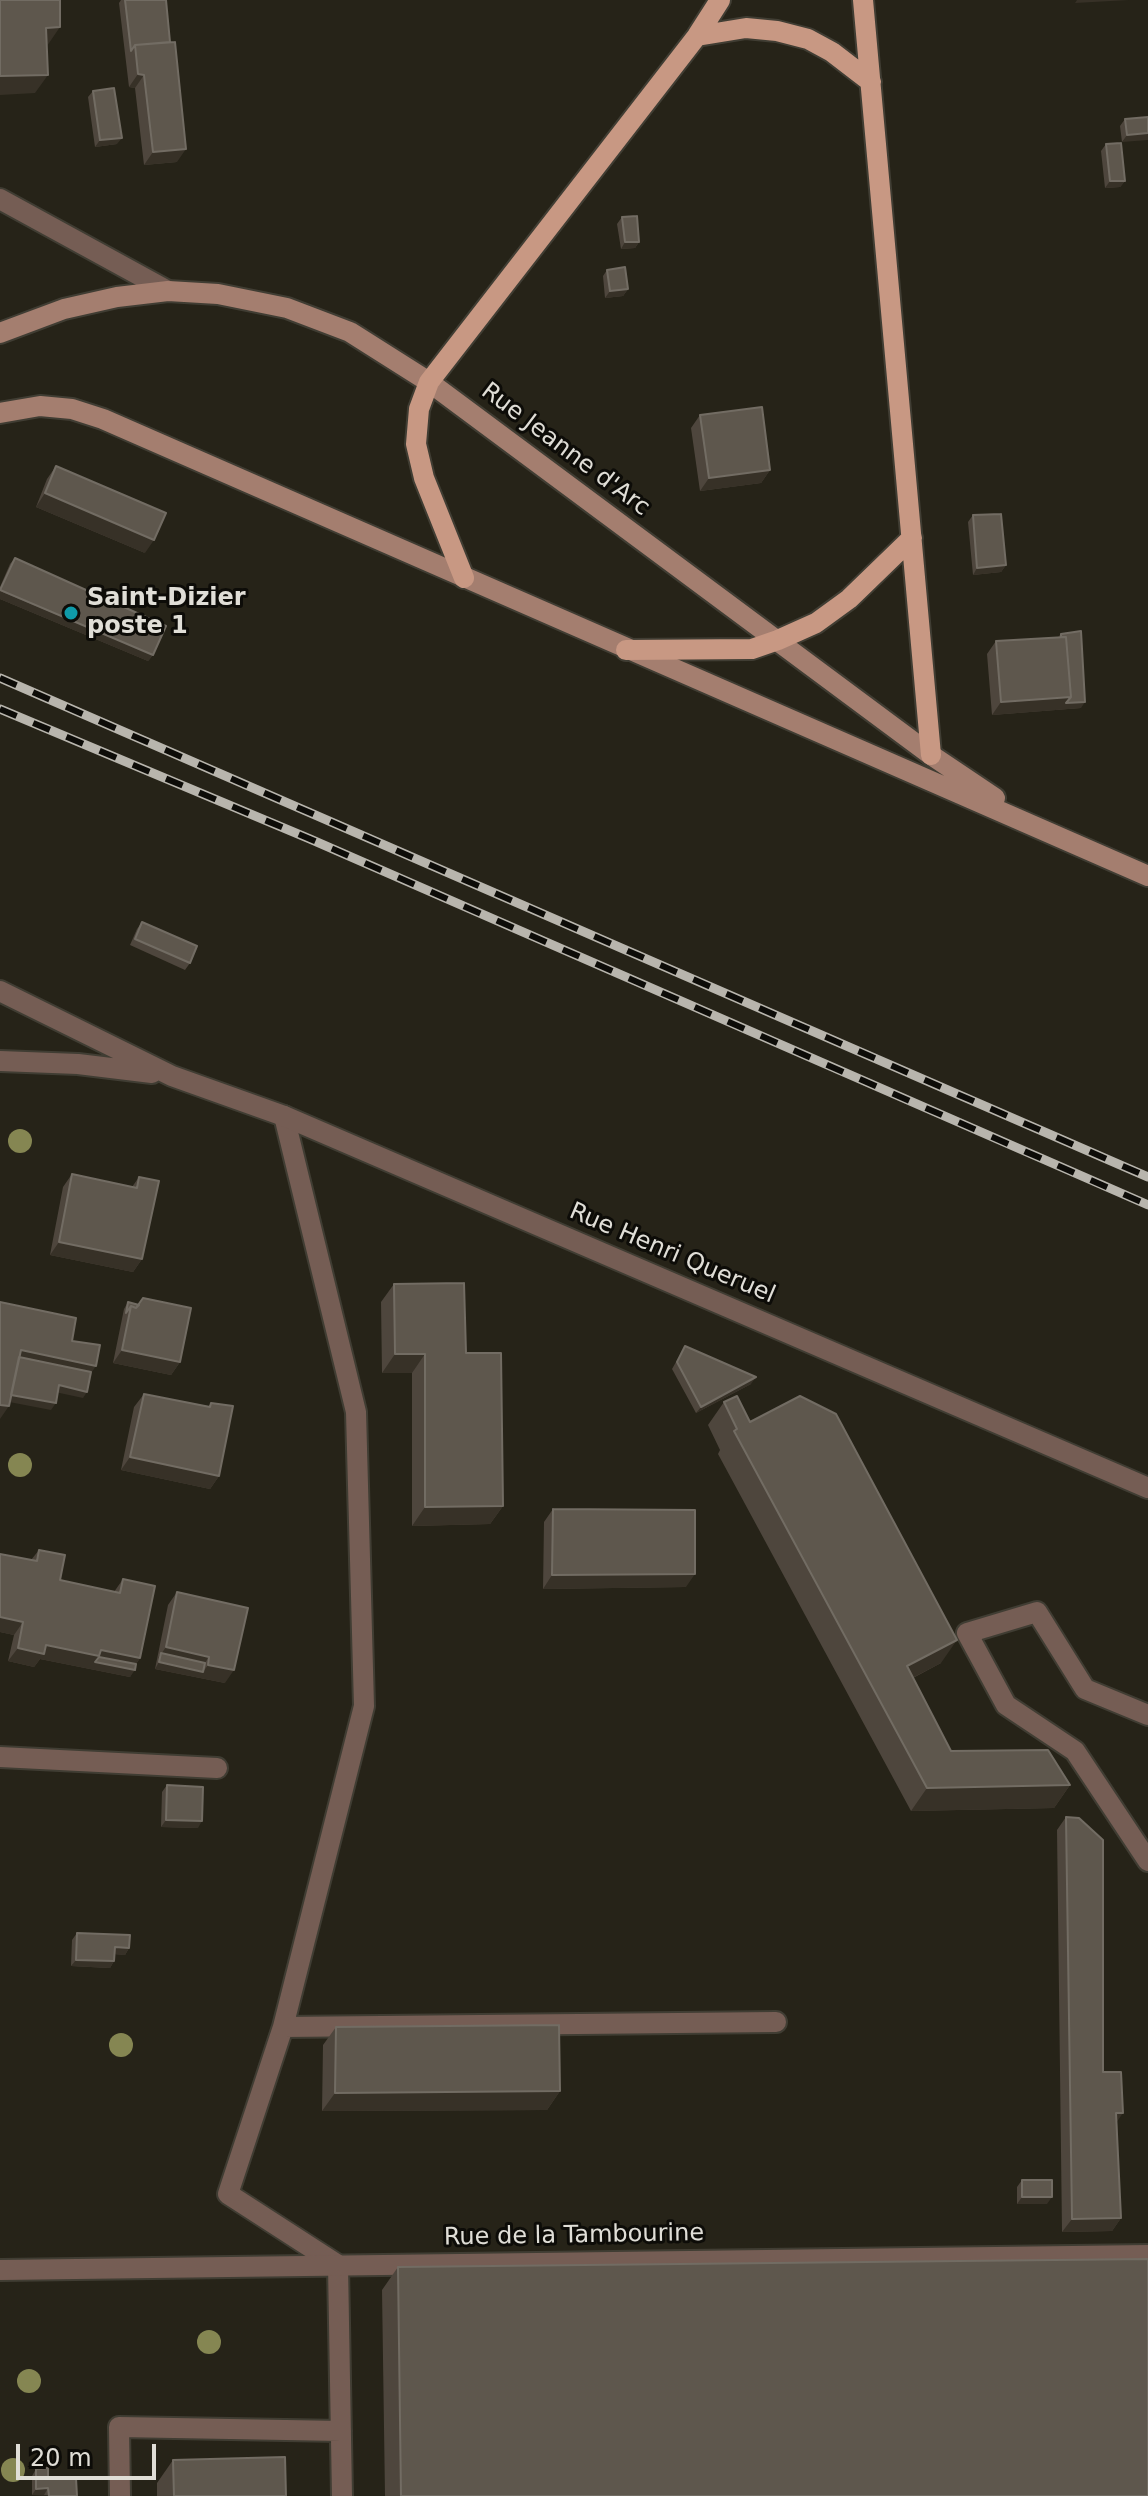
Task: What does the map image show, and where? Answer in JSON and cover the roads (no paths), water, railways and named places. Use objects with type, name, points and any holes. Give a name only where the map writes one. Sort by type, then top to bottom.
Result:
[{"type":"main road","points":[[464,578],[424,478],[416,444],[419,409],[429,382],[697,36],[720,0]]},
{"type":"main road","points":[[863,0],[931,755]]},
{"type":"main road","points":[[697,36],[746,28],[777,31],[808,39],[832,52],[871,82]]},
{"type":"main road","name":"Rue Jeanne d'Arc","points":[[0,333],[64,309],[117,297],[168,291],[218,294],[287,308],[350,332],[429,382],[931,755],[1038,827]]},
{"type":"main road","name":"Rue Jeanne d'Arc","points":[[0,413],[40,406],[72,409],[103,419],[1148,876]]},
{"type":"main road","points":[[626,650],[752,649],[778,640],[816,623],[849,599],[912,538]]},
{"type":"street","points":[[0,199],[168,291]]},
{"type":"street","name":"Rue Henri Queruel","points":[[0,991],[172,1076],[284,1116],[1148,1488]]},
{"type":"street","name":"Rue Henri Queruel","points":[[0,1061],[78,1064],[172,1076]]},
{"type":"street","points":[[284,1116],[356,1412],[364,1706],[283,2027],[228,2194],[338,2265],[342,2496]]},
{"type":"street","points":[[1148,1715],[1085,1689],[1037,1612],[967,1633],[1006,1705],[1075,1751],[1148,1861]]},
{"type":"street","points":[[0,1757],[217,1768]]},
{"type":"street","points":[[283,2027],[776,2022]]},
{"type":"street","name":"Rue de la Tambourine","points":[[0,2270],[1148,2255]]},
{"type":"street","points":[[120,2496],[119,2427],[341,2431]]},
{"type":"railway","points":[[0,678],[1148,1177]]},
{"type":"railway","points":[[0,709],[310,839],[1148,1205]]},
{"type":"place","name":"Saint-Dizier poste 1","points":[[71,613]]}]
